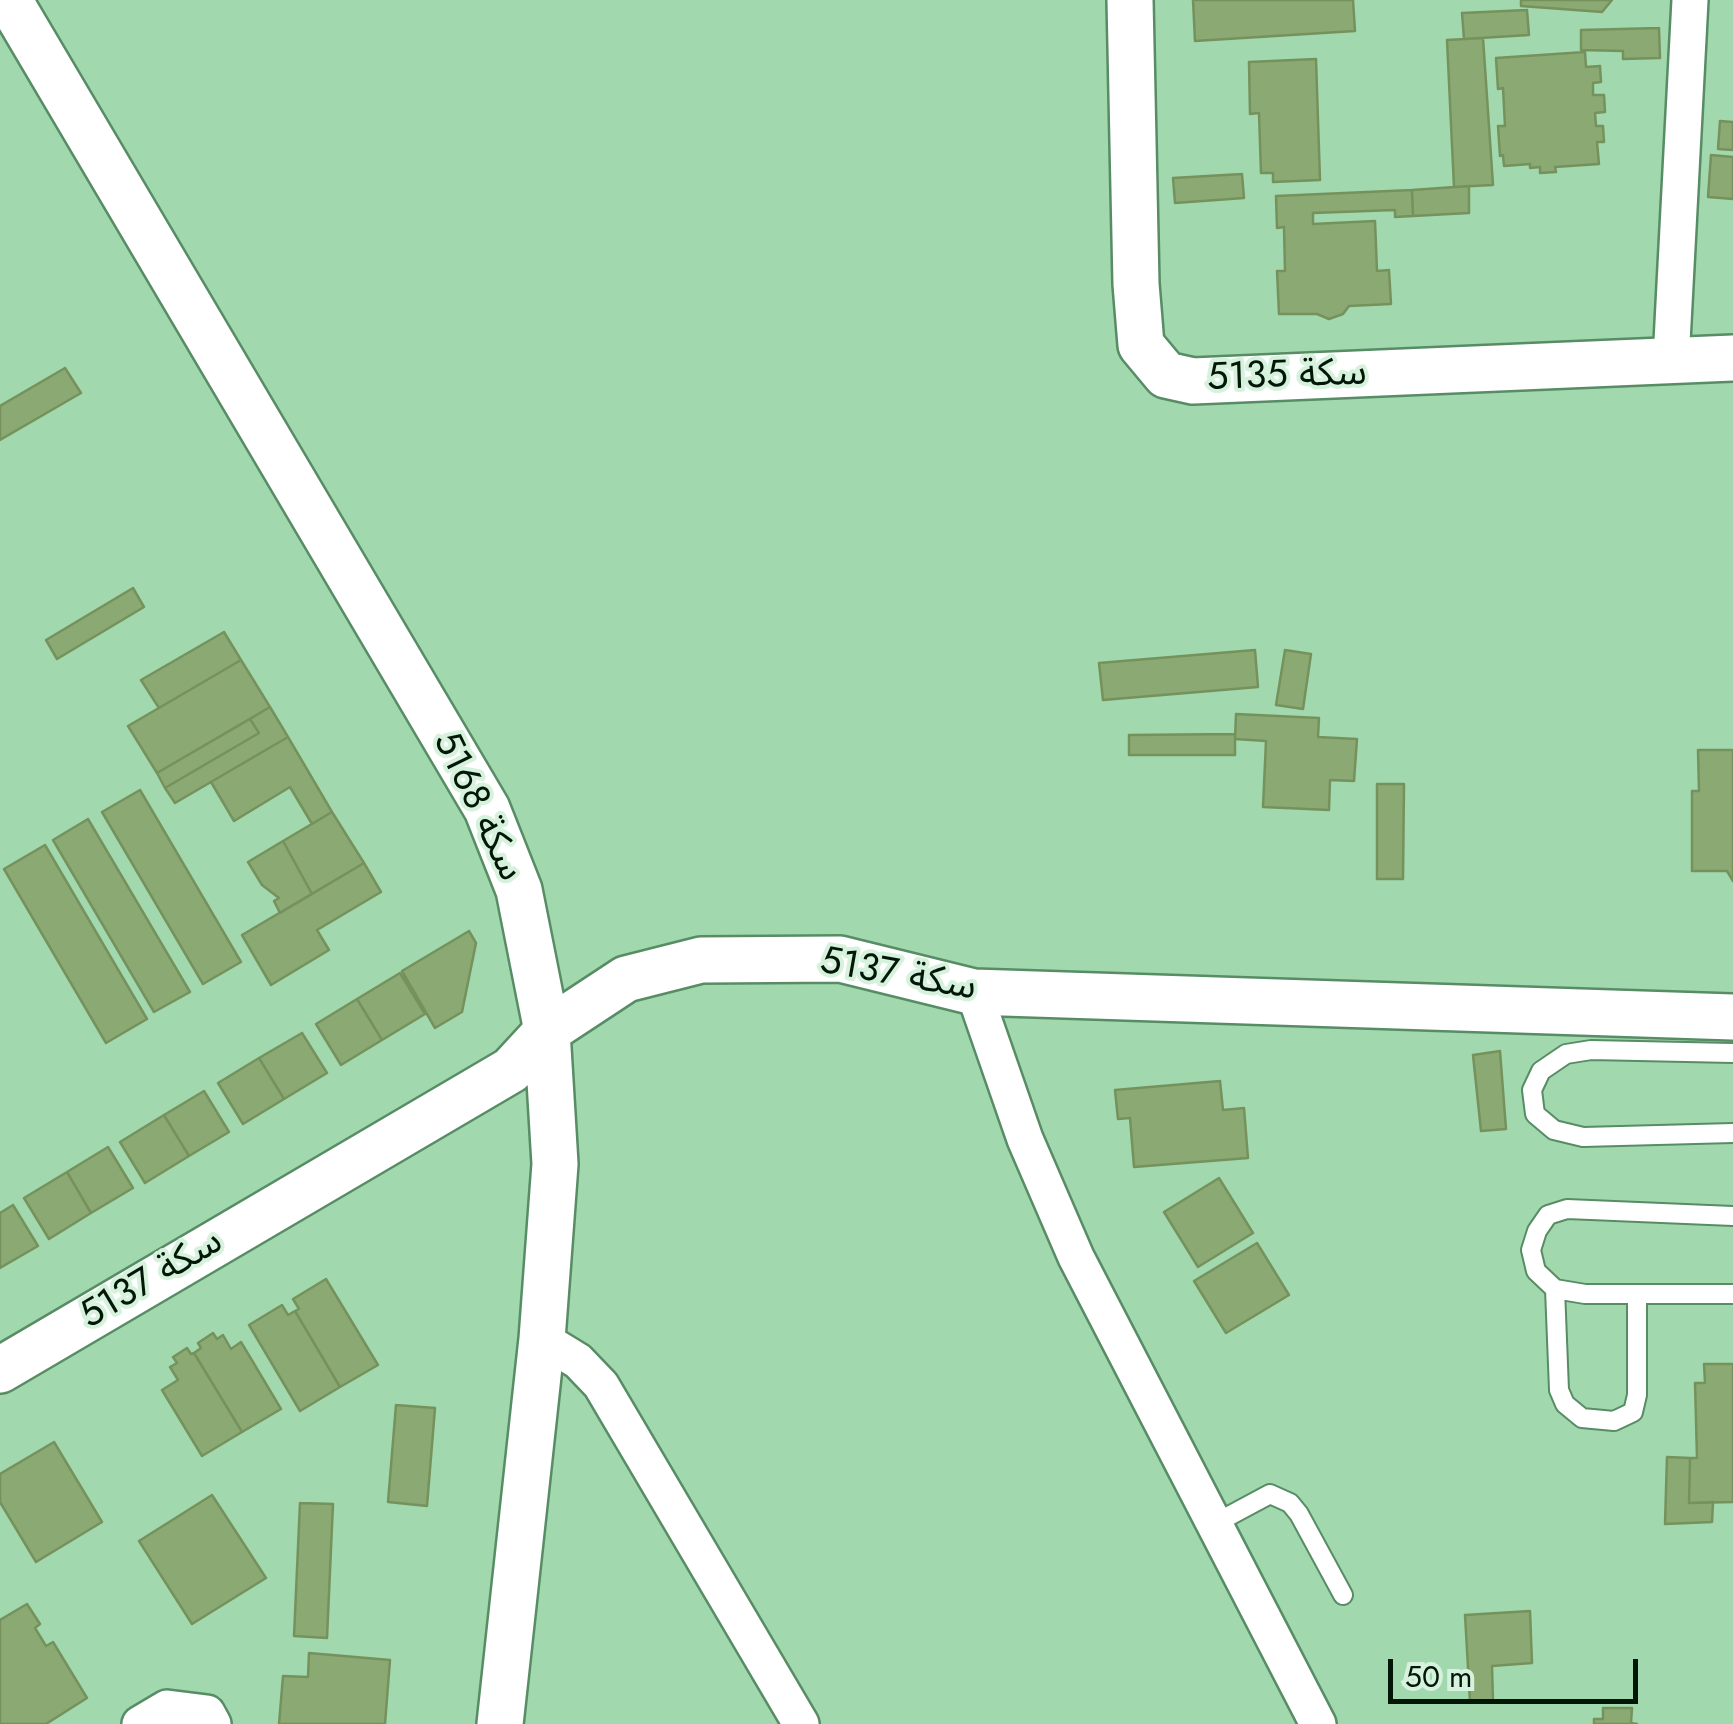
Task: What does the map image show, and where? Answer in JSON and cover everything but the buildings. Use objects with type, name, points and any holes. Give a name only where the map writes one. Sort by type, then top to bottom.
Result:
[{"type":"street","name":"سكة 5168","points":[[9,0],[487,809],[519,890],[547,1032],[554,1164],[542,1339],[500,1724]]},
{"type":"street","name":"سكة 5135","points":[[1130,0],[1136,284],[1141,345],[1166,374],[1193,381],[1733,358]]},
{"type":"street","points":[[1671,361],[1690,0]]},
{"type":"street","name":"سكة 5137","points":[[0,1370],[511,1070],[547,1032],[626,979],[701,960],[840,960],[974,992],[1733,1017]]},
{"type":"street","points":[[974,992],[1025,1138],[1076,1257],[1318,1724]]},
{"type":"street","points":[[542,1339],[578,1361],[601,1385],[801,1724]]},
{"type":"street","points":[[140,1724],[167,1708],[208,1713],[213,1724]]},
{"type":"lane","points":[[1733,1053],[1591,1050],[1566,1054],[1541,1071],[1532,1090],[1534,1114],[1554,1130],[1583,1137],[1733,1133]]},
{"type":"lane","points":[[1733,1216],[1567,1209],[1548,1215],[1531,1250],[1536,1271],[1555,1289],[1585,1294],[1733,1294]]},
{"type":"lane","points":[[1555,1289],[1559,1390],[1565,1404],[1582,1418],[1614,1421],[1634,1412],[1637,1294]]},
{"type":"lane","points":[[1214,1524],[1270,1494],[1290,1503],[1343,1595]]}]
